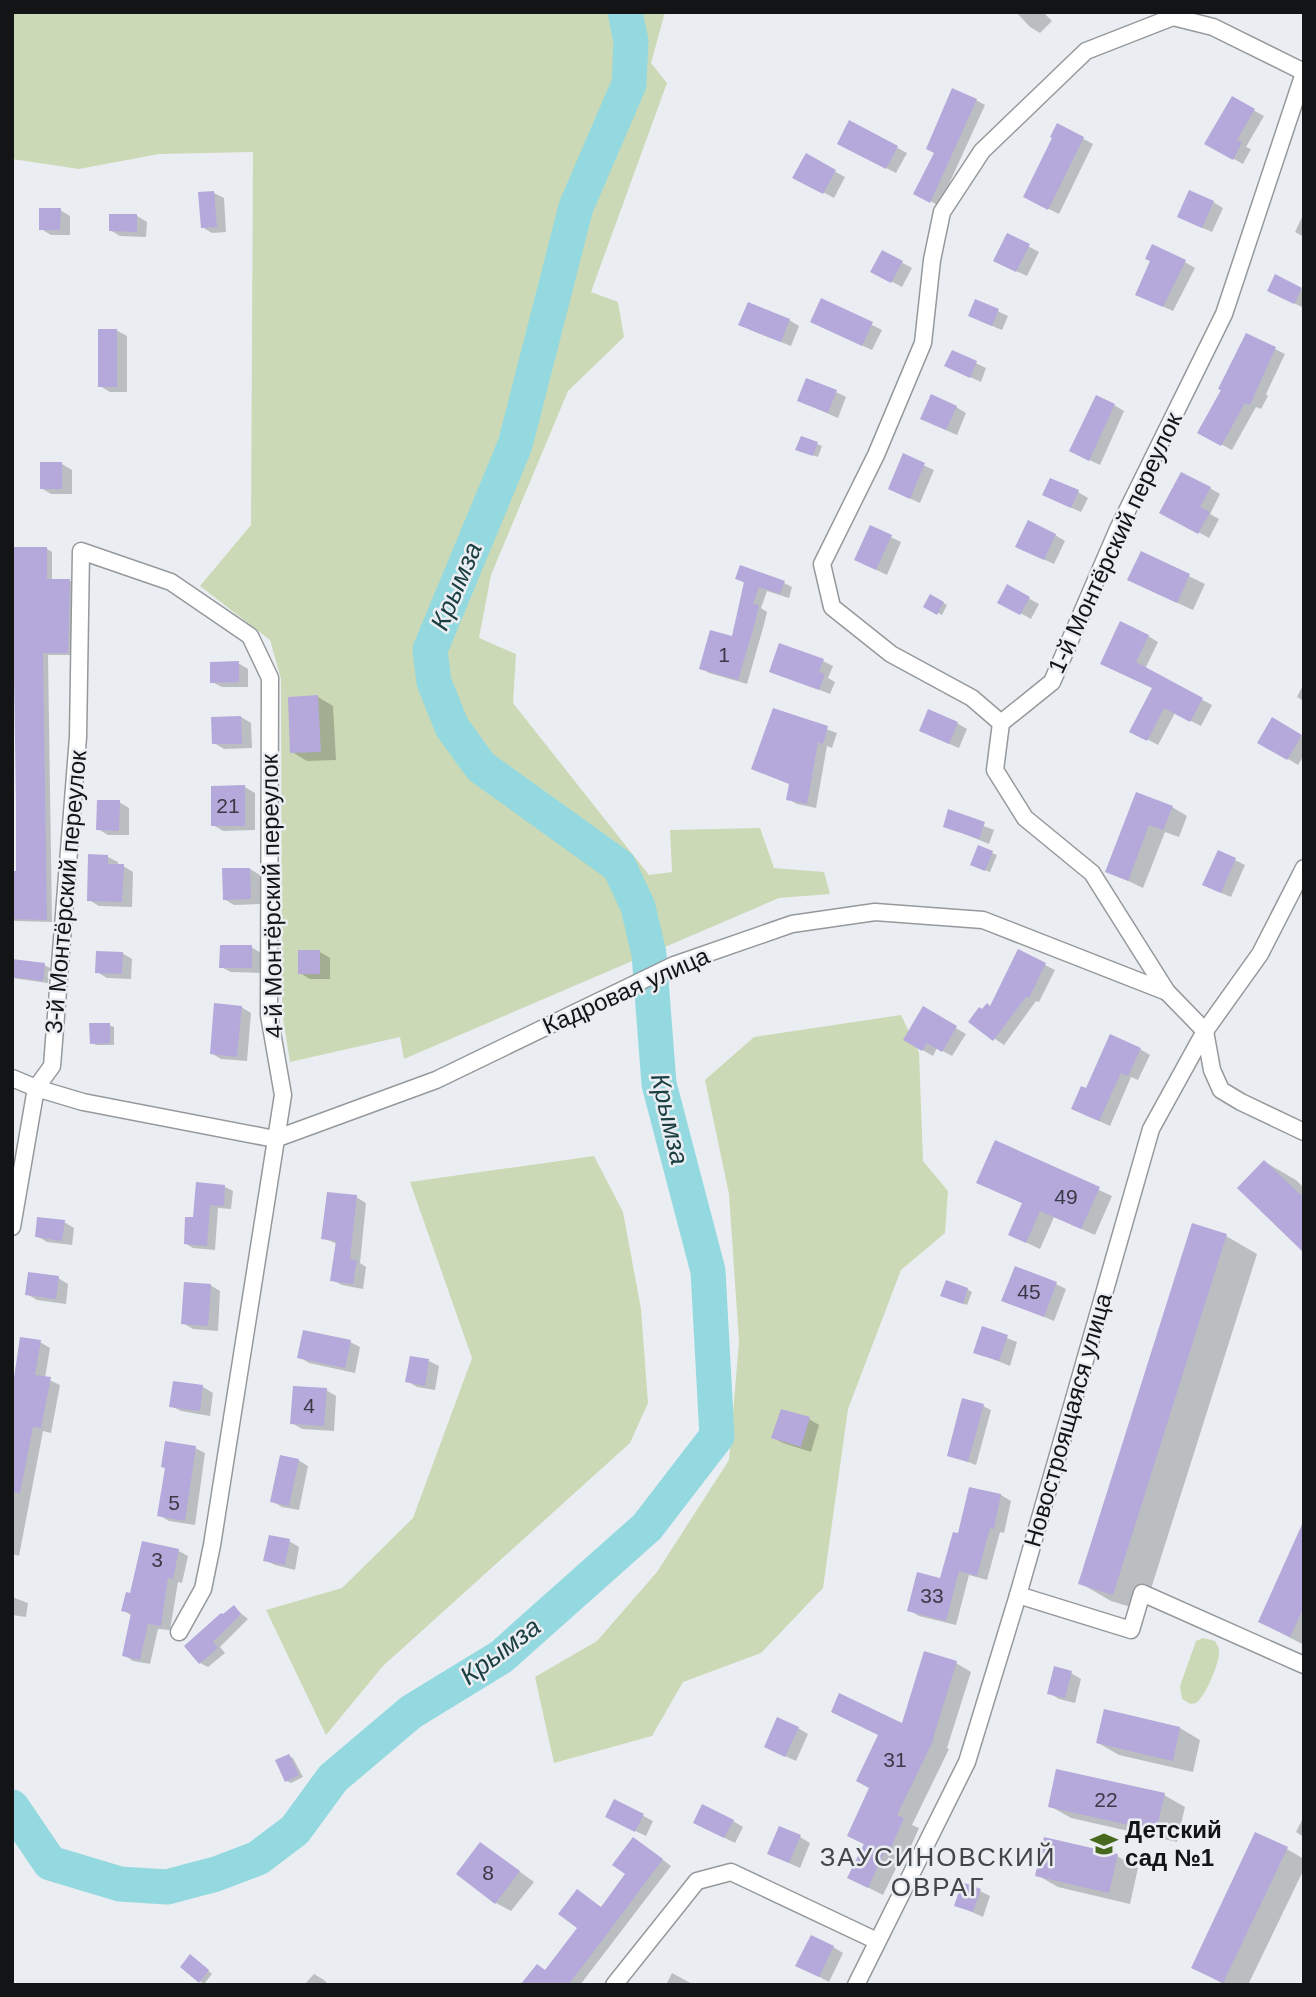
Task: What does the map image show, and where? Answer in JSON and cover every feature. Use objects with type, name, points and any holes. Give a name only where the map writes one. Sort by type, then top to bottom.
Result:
[{"type":"street","points":[[1167,992],[1092,873],[1025,818],[995,771],[1001,723],[972,698],[891,654],[832,607],[821,564],[876,455],[923,343],[932,260],[942,212],[982,150],[1086,51],[1173,17],[1213,27],[1304,73]]},
{"type":"street","name":"1-й Монтёрский переулок","points":[[1001,723],[1052,682],[1118,529],[1224,314],[1304,73]]},
{"type":"street","name":"3-й Монтёрский переулок","points":[[12,1227],[36,1088],[52,1066],[78,737],[82,551]]},
{"type":"street","name":"4-й Монтёрский переулок","points":[[82,551],[171,582],[250,636],[270,678],[269,1015],[283,1095],[210,1556],[203,1589],[179,1632]]},
{"type":"street","name":"Новостроящаяся улица","points":[[856,1985],[967,1762],[1018,1595],[1151,1129],[1205,1031],[1260,954],[1304,869]]},
{"type":"street","name":"Кадровая улица","points":[[275,1139],[436,1080],[674,965],[792,924],[875,912],[983,920],[1167,992],[1205,1031]]},
{"type":"street","points":[[1205,1031],[1212,1070],[1221,1090],[1304,1132]]},
{"type":"street","points":[[12,1078],[83,1102],[275,1139]]},
{"type":"street","points":[[1018,1595],[1131,1630],[1142,1593],[1304,1665]]},
{"type":"street","points":[[614,1985],[697,1881],[731,1872],[877,1941]]},
{"type":"green space","points":[[12,12],[665,12],[651,63],[667,83],[591,292],[618,302],[624,337],[568,391],[491,575],[479,638],[516,654],[513,703],[649,875],[672,872],[670,830],[760,828],[774,868],[824,872],[830,894],[779,898],[404,1059],[400,1037],[290,1062],[282,1012],[281,679],[270,640],[200,586],[251,525],[253,152],[159,154],[79,169],[12,159]]},
{"type":"green space","points":[[901,1015],[919,1052],[923,1161],[948,1191],[945,1233],[901,1270],[848,1409],[823,1588],[761,1653],[683,1682],[652,1736],[554,1763],[535,1677],[597,1641],[657,1572],[729,1460],[739,1342],[729,1194],[705,1080],[754,1037]]},
{"type":"green space","points":[[594,1156],[623,1212],[641,1309],[648,1403],[630,1443],[383,1666],[326,1735],[266,1610],[342,1588],[413,1518],[472,1358],[410,1182]]},
{"type":"green space","points":[[1203,1638],[1215,1641],[1219,1656],[1204,1694],[1196,1703],[1190,1704],[1182,1699],[1180,1686],[1196,1641]]},
{"type":"building","points":[[952,88],[977,99],[930,203],[913,194],[934,153],[926,149]]},
{"type":"building","points":[[1232,96],[1255,109],[1237,140],[1242,142],[1233,160],[1204,144]]},
{"type":"building","points":[[849,120],[898,146],[886,169],[837,144]]},
{"type":"building","points":[[1057,123],[1084,137],[1048,210],[1023,197]]},
{"type":"building","points":[[806,153],[836,170],[823,194],[792,178]]},
{"type":"building","points":[[1189,190],[1214,201],[1202,228],[1177,217]]},
{"type":"building","points":[[214,191],[217,227],[201,228],[198,192]]},
{"type":"building","points":[[39,208],[61,208],[60,230],[39,230]]},
{"type":"building","points":[[109,214],[137,214],[137,232],[109,231]]},
{"type":"building","points":[[1007,233],[1030,244],[1016,272],[993,261]]},
{"type":"building","points":[[1152,244],[1186,260],[1163,307],[1135,295],[1150,261],[1145,259]]},
{"type":"building","points":[[882,250],[903,261],[891,283],[870,272]]},
{"type":"building","points":[[1275,274],[1302,288],[1294,304],[1267,291]]},
{"type":"building","points":[[821,298],[873,322],[862,346],[810,322]]},
{"type":"building","points":[[975,299],[999,309],[992,326],[968,316]]},
{"type":"building","points":[[748,302],[790,319],[781,342],[738,325]]},
{"type":"building","points":[[98,329],[117,329],[117,387],[98,387]]},
{"type":"building","points":[[1246,333],[1276,347],[1250,405],[1245,403],[1221,446],[1197,433],[1221,390],[1218,389]]},
{"type":"building","points":[[952,350],[977,361],[970,378],[944,366]]},
{"type":"building","points":[[806,378],[837,390],[828,413],[797,401]]},
{"type":"building","points":[[931,394],[957,406],[946,430],[920,419]]},
{"type":"building","points":[[1096,395],[1115,404],[1089,461],[1069,451]]},
{"type":"building","points":[[801,436],[818,442],[813,456],[795,450]]},
{"type":"building","points":[[903,453],[925,463],[910,499],[888,489]]},
{"type":"building","points":[[40,462],[62,462],[62,489],[40,489]]},
{"type":"building","points":[[1181,472],[1211,487],[1200,507],[1210,512],[1198,534],[1159,513]]},
{"type":"building","points":[[1050,478],[1079,490],[1071,508],[1042,495]]},
{"type":"building","points":[[1028,520],[1056,534],[1044,560],[1015,547]]},
{"type":"building","points":[[870,525],[892,535],[876,570],[854,560]]},
{"type":"building","points":[[12,547],[47,547],[47,579],[70,579],[68,653],[43,653],[47,920],[12,919],[12,871],[16,871],[16,804]]},
{"type":"building","points":[[1141,551],[1190,574],[1177,603],[1127,580]]},
{"type":"building","points":[[740,565],[785,581],[780,594],[759,587],[753,604],[759,605],[755,623],[738,680],[699,669],[710,630],[732,636],[744,582],[735,579]]},
{"type":"building","points":[[1007,584],[1030,597],[1020,615],[997,603]]},
{"type":"building","points":[[930,594],[944,602],[937,615],[923,607]]},
{"type":"building","points":[[1120,621],[1149,635],[1136,662],[1203,698],[1190,722],[1164,708],[1147,741],[1129,732],[1152,688],[1100,664]]},
{"type":"building","points":[[779,643],[824,659],[819,672],[825,674],[819,690],[769,672]]},
{"type":"building","points":[[239,661],[239,682],[210,683],[210,662]]},
{"type":"building","points":[[318,695],[321,752],[290,753],[288,697]]},
{"type":"building","points":[[773,708],[828,726],[823,744],[818,742],[807,804],[786,800],[789,784],[751,769]]},
{"type":"building","points":[[928,709],[958,722],[949,744],[919,731]]},
{"type":"building","points":[[241,716],[242,744],[212,744],[211,717]]},
{"type":"building","points":[[1272,717],[1302,735],[1287,760],[1257,743]]},
{"type":"building","points":[[245,785],[245,826],[211,826],[211,786]]},
{"type":"building","points":[[1136,792],[1173,806],[1163,830],[1149,825],[1128,881],[1105,872]]},
{"type":"building","points":[[97,800],[120,800],[119,831],[96,830]]},
{"type":"building","points":[[948,809],[985,822],[979,839],[943,827]]},
{"type":"building","points":[[978,845],[993,851],[985,871],[970,865]]},
{"type":"building","points":[[1218,850],[1236,858],[1221,893],[1202,885]]},
{"type":"building","points":[[88,854],[108,855],[108,864],[124,864],[122,902],[87,901]]},
{"type":"building","points":[[222,868],[250,868],[251,899],[223,900]]},
{"type":"building","points":[[220,945],[252,945],[252,968],[219,968]]},
{"type":"building","points":[[1018,949],[1046,963],[1029,998],[1026,997],[993,1041],[968,1022],[979,1007],[982,1009],[987,1003],[990,1006]]},
{"type":"building","points":[[298,950],[320,950],[320,974],[298,974]]},
{"type":"building","points":[[96,951],[123,952],[122,974],[95,973]]},
{"type":"building","points":[[12,959],[45,963],[43,981],[12,977]]},
{"type":"building","points":[[214,1003],[242,1006],[237,1057],[210,1054]]},
{"type":"building","points":[[923,1006],[957,1026],[942,1052],[927,1043],[922,1051],[903,1040]]},
{"type":"building","points":[[89,1023],[110,1023],[110,1043],[90,1044]]},
{"type":"building","points":[[1110,1034],[1141,1048],[1128,1076],[1121,1073],[1099,1121],[1071,1109],[1081,1086],[1086,1088]]},
{"type":"building","points":[[995,1140],[1100,1187],[1081,1229],[1040,1211],[1026,1243],[1008,1235],[1022,1203],[976,1183]]},
{"type":"building","points":[[1264,1160],[1304,1198],[1304,1253],[1237,1188]]},
{"type":"building","points":[[196,1182],[225,1185],[224,1206],[210,1205],[207,1246],[184,1244],[185,1217],[193,1217]]},
{"type":"building","points":[[327,1192],[357,1195],[350,1259],[357,1260],[353,1284],[330,1281],[336,1241],[321,1239]]},
{"type":"building","points":[[37,1217],[65,1220],[62,1241],[35,1237]]},
{"type":"building","points":[[1192,1223],[1227,1234],[1113,1595],[1078,1584]]},
{"type":"building","points":[[1015,1266],[1057,1282],[1044,1317],[1001,1301]]},
{"type":"building","points":[[28,1272],[59,1276],[56,1299],[25,1295]]},
{"type":"building","points":[[946,1280],[968,1288],[963,1304],[940,1296]]},
{"type":"building","points":[[184,1282],[211,1284],[208,1326],[181,1324]]},
{"type":"building","points":[[982,1326],[1008,1335],[999,1361],[973,1353]]},
{"type":"building","points":[[303,1330],[351,1340],[345,1368],[297,1358]]},
{"type":"building","points":[[20,1337],[41,1340],[35,1375],[51,1377],[41,1428],[33,1427],[20,1493],[12,1492],[12,1391]]},
{"type":"building","points":[[410,1356],[429,1359],[425,1386],[405,1382]]},
{"type":"building","points":[[173,1381],[203,1385],[200,1411],[169,1407]]},
{"type":"building","points":[[293,1386],[327,1388],[324,1426],[290,1424]]},
{"type":"building","points":[[962,1398],[984,1404],[968,1462],[947,1456]]},
{"type":"building","points":[[781,1409],[810,1417],[801,1447],[771,1438]]},
{"type":"building","points":[[165,1441],[196,1446],[185,1521],[157,1516],[165,1468],[161,1467]]},
{"type":"building","points":[[280,1455],[299,1459],[289,1506],[270,1502]]},
{"type":"building","points":[[969,1487],[1001,1494],[994,1529],[990,1528],[977,1576],[959,1571],[946,1621],[907,1611],[917,1572],[940,1578],[953,1532],[958,1533]]},
{"type":"building","points":[[1304,1520],[1304,1607],[1290,1637],[1258,1622]]},
{"type":"building","points":[[269,1535],[290,1539],[285,1565],[263,1561]]},
{"type":"building","points":[[142,1541],[179,1549],[173,1579],[168,1578],[161,1626],[148,1624],[140,1660],[122,1656],[131,1613],[121,1611],[126,1592],[130,1593]]},
{"type":"building","points":[[234,1605],[241,1614],[213,1642],[218,1648],[199,1664],[184,1646]]},
{"type":"building","points":[[924,1651],[957,1661],[934,1739],[897,1815],[904,1818],[888,1855],[884,1853],[868,1888],[847,1878],[864,1844],[847,1836],[869,1788],[856,1781],[878,1735],[831,1712],[839,1693],[902,1723]]},
{"type":"building","points":[[1054,1666],[1072,1671],[1065,1698],[1047,1694]]},
{"type":"building","points":[[1104,1709],[1180,1727],[1173,1761],[1096,1743]]},
{"type":"building","points":[[777,1717],[799,1727],[785,1757],[764,1747]]},
{"type":"building","points":[[289,1754],[299,1775],[285,1782],[275,1760]]},
{"type":"building","points":[[1056,1769],[1165,1793],[1156,1831],[1048,1807]]},
{"type":"building","points":[[614,1799],[644,1814],[635,1832],[605,1817]]},
{"type":"building","points":[[702,1804],[734,1820],[724,1838],[693,1823]]},
{"type":"building","points":[[779,1826],[801,1835],[789,1863],[767,1854]]},
{"type":"building","points":[[1255,1832],[1288,1847],[1223,1983],[1191,1968]]},
{"type":"building","points":[[633,1837],[663,1859],[604,1938],[568,1985],[520,1985],[537,1964],[545,1970],[577,1928],[558,1914],[577,1889],[601,1907],[625,1874],[612,1865]]},
{"type":"building","points":[[1044,1837],[1118,1854],[1109,1893],[1035,1876]]},
{"type":"building","points":[[480,1842],[520,1871],[495,1904],[456,1874]]},
{"type":"building","points":[[962,1882],[981,1889],[973,1912],[954,1906]]},
{"type":"building","points":[[811,1935],[834,1946],[819,1977],[795,1966]]},
{"type":"building","points":[[190,1954],[209,1970],[199,1983],[180,1967]]},
{"type":"waterway","name":"Крымза","points":[[12,1807],[50,1863],[120,1884],[167,1887],[216,1874],[258,1858],[295,1830],[333,1778],[411,1712],[501,1657],[647,1527],[717,1436],[708,1271],[659,1084],[649,954],[638,907],[619,866],[481,767],[452,727],[434,682],[430,650],[515,445],[576,207],[629,84],[631,41],[625,12]]},
{"type":"place","name":"Детский сад №1","points":[[1104,1844]]},
{"type":"district","name":"ЗАУСИНОВСКИЙ ОВРАГ","points":[[938,1872]]}]
